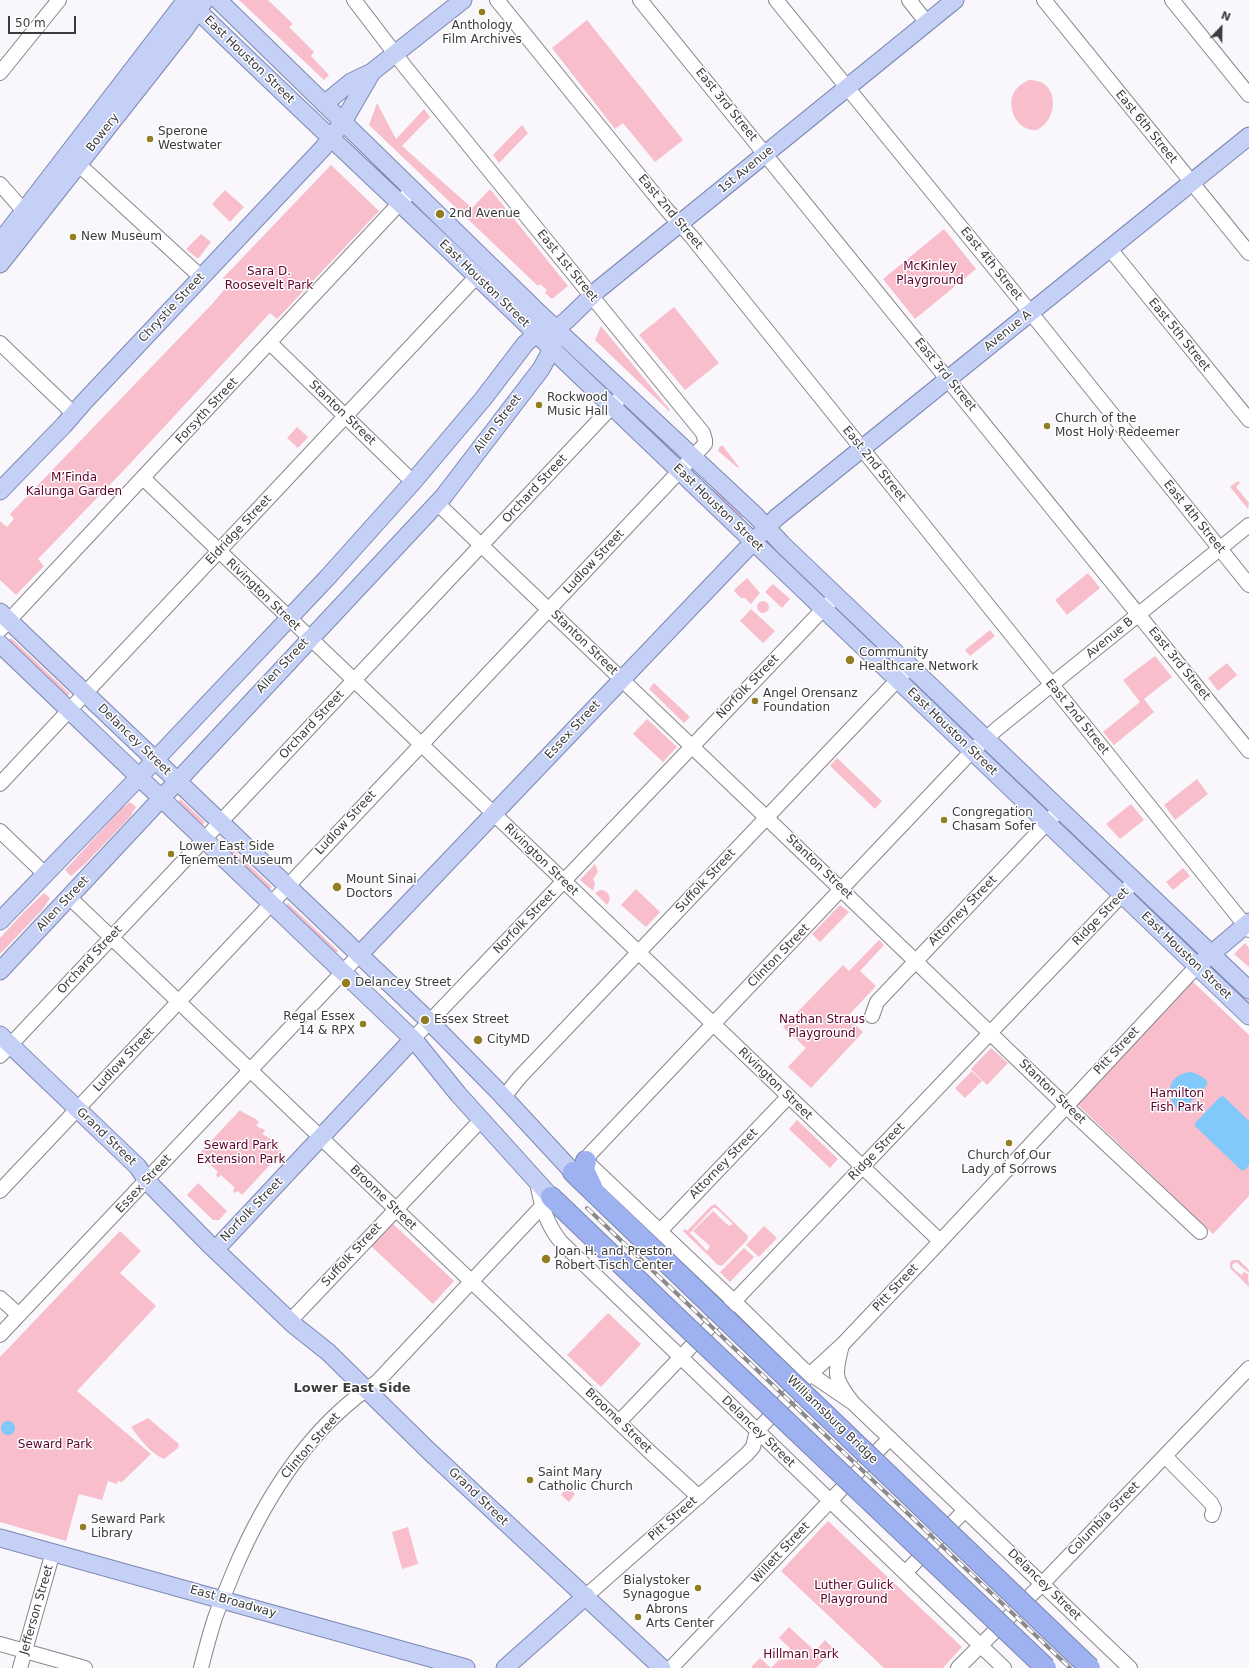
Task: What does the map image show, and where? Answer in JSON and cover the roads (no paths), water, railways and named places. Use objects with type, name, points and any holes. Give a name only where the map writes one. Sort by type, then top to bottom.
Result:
[{"type":"highway","name":"Williamsburg Bridge","points":[[580,1166],[584,1170],[593,1191],[1090,1668]]},
{"type":"highway","points":[[546,1202],[690,1330],[1046,1668]]},
{"type":"main road","name":"East Houston Street","points":[[218,0],[556,329],[767,527],[782,544],[836,596],[1249,990]]},
{"type":"main road","points":[[324,104],[351,82],[372,72],[463,0]]},
{"type":"main road","name":"1st Avenue","points":[[556,329],[591,296],[954,0]]},
{"type":"main road","name":"East Houston Street","points":[[194,3],[331,138],[1249,1016]]},
{"type":"main road","name":"Bowery","points":[[0,264],[28,216],[194,3]]},
{"type":"main road","points":[[342,122],[372,72]]},
{"type":"main road","name":"Chrystie Street","points":[[0,491],[74,414],[331,138],[342,122]]},
{"type":"main road","name":"Avenue A","points":[[767,527],[776,518],[1249,136]]},
{"type":"main road","name":"Bowery","points":[[0,242],[28,216]]},
{"type":"main road","points":[[0,921],[139,777],[327,578],[413,482],[483,399],[524,344],[536,334],[556,329],[552,349]]},
{"type":"main road","name":"Allen Street","points":[[0,971],[437,503],[541,369],[552,349]]},
{"type":"main road","name":"Essex Street","points":[[359,955],[767,527]]},
{"type":"main road","name":"Delancey Street","points":[[3,621],[85,693],[430,1022],[504,1098],[580,1166]]},
{"type":"main road","name":"Delancey Street","points":[[0,644],[413,1039],[481,1120],[536,1182],[546,1202]]},
{"type":"main road","points":[[1197,966],[1211,953],[1248,926]]},
{"type":"main road","name":"Norfolk Street","points":[[214,1250],[413,1039]]},
{"type":"main road","name":"Grand Street","points":[[3,1045],[78,1109],[138,1167],[147,1181],[214,1250],[292,1323],[328,1352],[363,1391],[582,1599],[662,1668]]},
{"type":"main road","name":"East Broadway","points":[[0,1538],[222,1599],[425,1662],[466,1668]]},
{"type":"main road","points":[[505,1668],[582,1599]]},
{"type":"main road","name":"Grand Street","points":[[582,1599],[648,1668]]},
{"type":"street","points":[[0,73],[59,0]]},
{"type":"street","name":"East 1st Street","points":[[354,0],[591,296],[703,433],[705,444],[693,457]]},
{"type":"street","name":"East 2nd Street","points":[[497,0],[862,449],[1051,685],[1248,926]]},
{"type":"street","name":"East 3rd Street","points":[[640,0],[1249,751]]},
{"type":"street","name":"East 4th Street","points":[[776,0],[848,87],[1249,586]]},
{"type":"street","points":[[908,0],[927,23]]},
{"type":"street","name":"East 6th Street","points":[[1044,0],[1249,253]]},
{"type":"street","points":[[1172,0],[1249,95]]},
{"type":"street","points":[[72,160],[201,277]]},
{"type":"street","points":[[0,184],[28,216]]},
{"type":"street","name":"Forsyth Street","points":[[3,621],[143,478],[270,344],[412,190]]},
{"type":"street","name":"East 5th Street","points":[[1110,248],[1249,420]]},
{"type":"street","name":"Eldridge Street","points":[[0,784],[477,276]]},
{"type":"street","points":[[0,343],[74,414]]},
{"type":"street","name":"Stanton Street","points":[[270,344],[413,482]]},
{"type":"street","name":"Orchard Street","points":[[3,1045],[112,937],[203,839],[482,546],[624,393]]},
{"type":"street","name":"Ludlow Street","points":[[0,1191],[693,457]]},
{"type":"street","name":"Rivington Street","points":[[143,478],[309,639],[940,1241]]},
{"type":"street","name":"Stanton Street","points":[[437,503],[1066,1106],[1200,1232]]},
{"type":"street","name":"Avenue B","points":[[972,751],[1051,685],[1249,526]]},
{"type":"street","name":"Norfolk Street","points":[[413,1039],[836,596]]},
{"type":"street","name":"Suffolk Street","points":[[504,1098],[519,1078],[911,666]]},
{"type":"street","name":"Clinton Street","points":[[580,1166],[972,751]]},
{"type":"street","name":"Attorney Street","points":[[872,1016],[877,1002],[915,960],[1060,809]]},
{"type":"street","points":[[0,831],[45,874]]},
{"type":"street","name":"Ridge Street","points":[[619,1422],[1135,882]]},
{"type":"street","name":"Broome Street","points":[[69,897],[699,1497]]},
{"type":"street","name":"Essex Street","points":[[0,1335],[359,955]]},
{"type":"street","name":"Pitt Street","points":[[582,1599],[699,1497],[753,1447],[757,1430],[810,1374],[842,1345],[1197,966]]},
{"type":"street","name":"Attorney Street","points":[[660,1231],[788,1097]]},
{"type":"street","name":"Suffolk Street","points":[[292,1323],[396,1209],[481,1120]]},
{"type":"street","name":"Delancey Street","points":[[580,1166],[660,1231],[810,1374],[853,1403]]},
{"type":"street","name":"Clinton Street","points":[[201,1668],[214,1620],[222,1599],[266,1504],[284,1475],[318,1435],[363,1391],[377,1382],[546,1202]]},
{"type":"street","name":"Delancey Street","points":[[546,1202],[550,1226],[561,1242],[1004,1668]]},
{"type":"street","points":[[0,1298],[19,1315]]},
{"type":"street","name":"Delancey Street","points":[[842,1345],[836,1366],[837,1377],[842,1389],[853,1403],[1130,1668]]},
{"type":"street","name":"Columbia Street","points":[[958,1668],[1042,1584],[1249,1368]]},
{"type":"street","name":"Willett Street","points":[[671,1668],[890,1438]]},
{"type":"street","points":[[1165,1456],[1211,1503],[1214,1509],[1212,1515]]},
{"type":"street","points":[[905,1573],[965,1510]]},
{"type":"street","name":"Jefferson Street","points":[[20,1668],[53,1552]]},
{"type":"street","points":[[0,1644],[85,1668]]},
{"type":"water","points":[[1191,1072],[1198,1074],[1207,1081],[1207,1085],[1182,1111],[1179,1111],[1171,1099],[1170,1087],[1177,1077]]},
{"type":"water","points":[[1223,1096],[1249,1121],[1249,1165],[1245,1170],[1241,1170],[1195,1126],[1195,1123],[1220,1097]]},
{"type":"water","points":[[8,1421],[13,1423],[15,1428],[13,1433],[8,1435],[3,1433],[1,1428],[3,1423]]},
{"type":"railway","points":[[587,1208],[1070,1668]]},
{"type":"place","name":"Anthology Film Archives","points":[[482,12]]},
{"type":"place","name":"Sperone Westwater","points":[[150,139]]},
{"type":"place","name":"2nd Avenue","points":[[440,214]]},
{"type":"place","name":"New Museum","points":[[73,237]]},
{"type":"place","name":"Rockwood Music Hall","points":[[539,405]]},
{"type":"place","name":"Church of the Most Holy Redeemer","points":[[1047,426]]},
{"type":"place","name":"Community Healthcare Network","points":[[850,660]]},
{"type":"place","name":"Angel Orensanz Foundation","points":[[755,701]]},
{"type":"place","name":"Congregation Chasam Sofer","points":[[944,820]]},
{"type":"place","name":"Lower East Side Tenement Museum","points":[[171,854]]},
{"type":"place","name":"Mount Sinai Doctors","points":[[337,887]]},
{"type":"place","name":"Delancey Street","points":[[346,983]]},
{"type":"place","name":"Essex Street","points":[[425,1020]]},
{"type":"place","name":"Regal Essex 14 & RPX","points":[[363,1024]]},
{"type":"place","name":"CityMD","points":[[478,1040]]},
{"type":"place","name":"Church of Our Lady of Sorrows","points":[[1009,1143]]},
{"type":"place","name":"Joan H. and Preston Robert Tisch Center","points":[[546,1259]]},
{"type":"place","name":"Saint Mary Catholic Church","points":[[530,1480]]},
{"type":"place","name":"Seward Park Library","points":[[83,1527]]},
{"type":"place","name":"Bialystoker Synagogue","points":[[698,1588]]},
{"type":"place","name":"Abrons Arts Center","points":[[638,1617]]},
{"type":"district","name":"Lower East Side","points":[[352,1389]]},
{"type":"park label","name":"McKinley Playground","points":[[930,274]]},
{"type":"park label","name":"Sara D. Roosevelt Park","points":[[269,279]]},
{"type":"park label","name":"M’Finda Kalunga Garden","points":[[74,485]]},
{"type":"park label","name":"Nathan Straus Playground","points":[[822,1027]]},
{"type":"park label","name":"Hamilton Fish Park","points":[[1177,1101]]},
{"type":"park label","name":"Seward Park Extension Park","points":[[241,1153]]},
{"type":"park label","name":"Seward Park","points":[[55,1445]]},
{"type":"park label","name":"Luther Gulick Playground","points":[[854,1593]]},
{"type":"park label","name":"Hillman Park","points":[[801,1655]]}]
